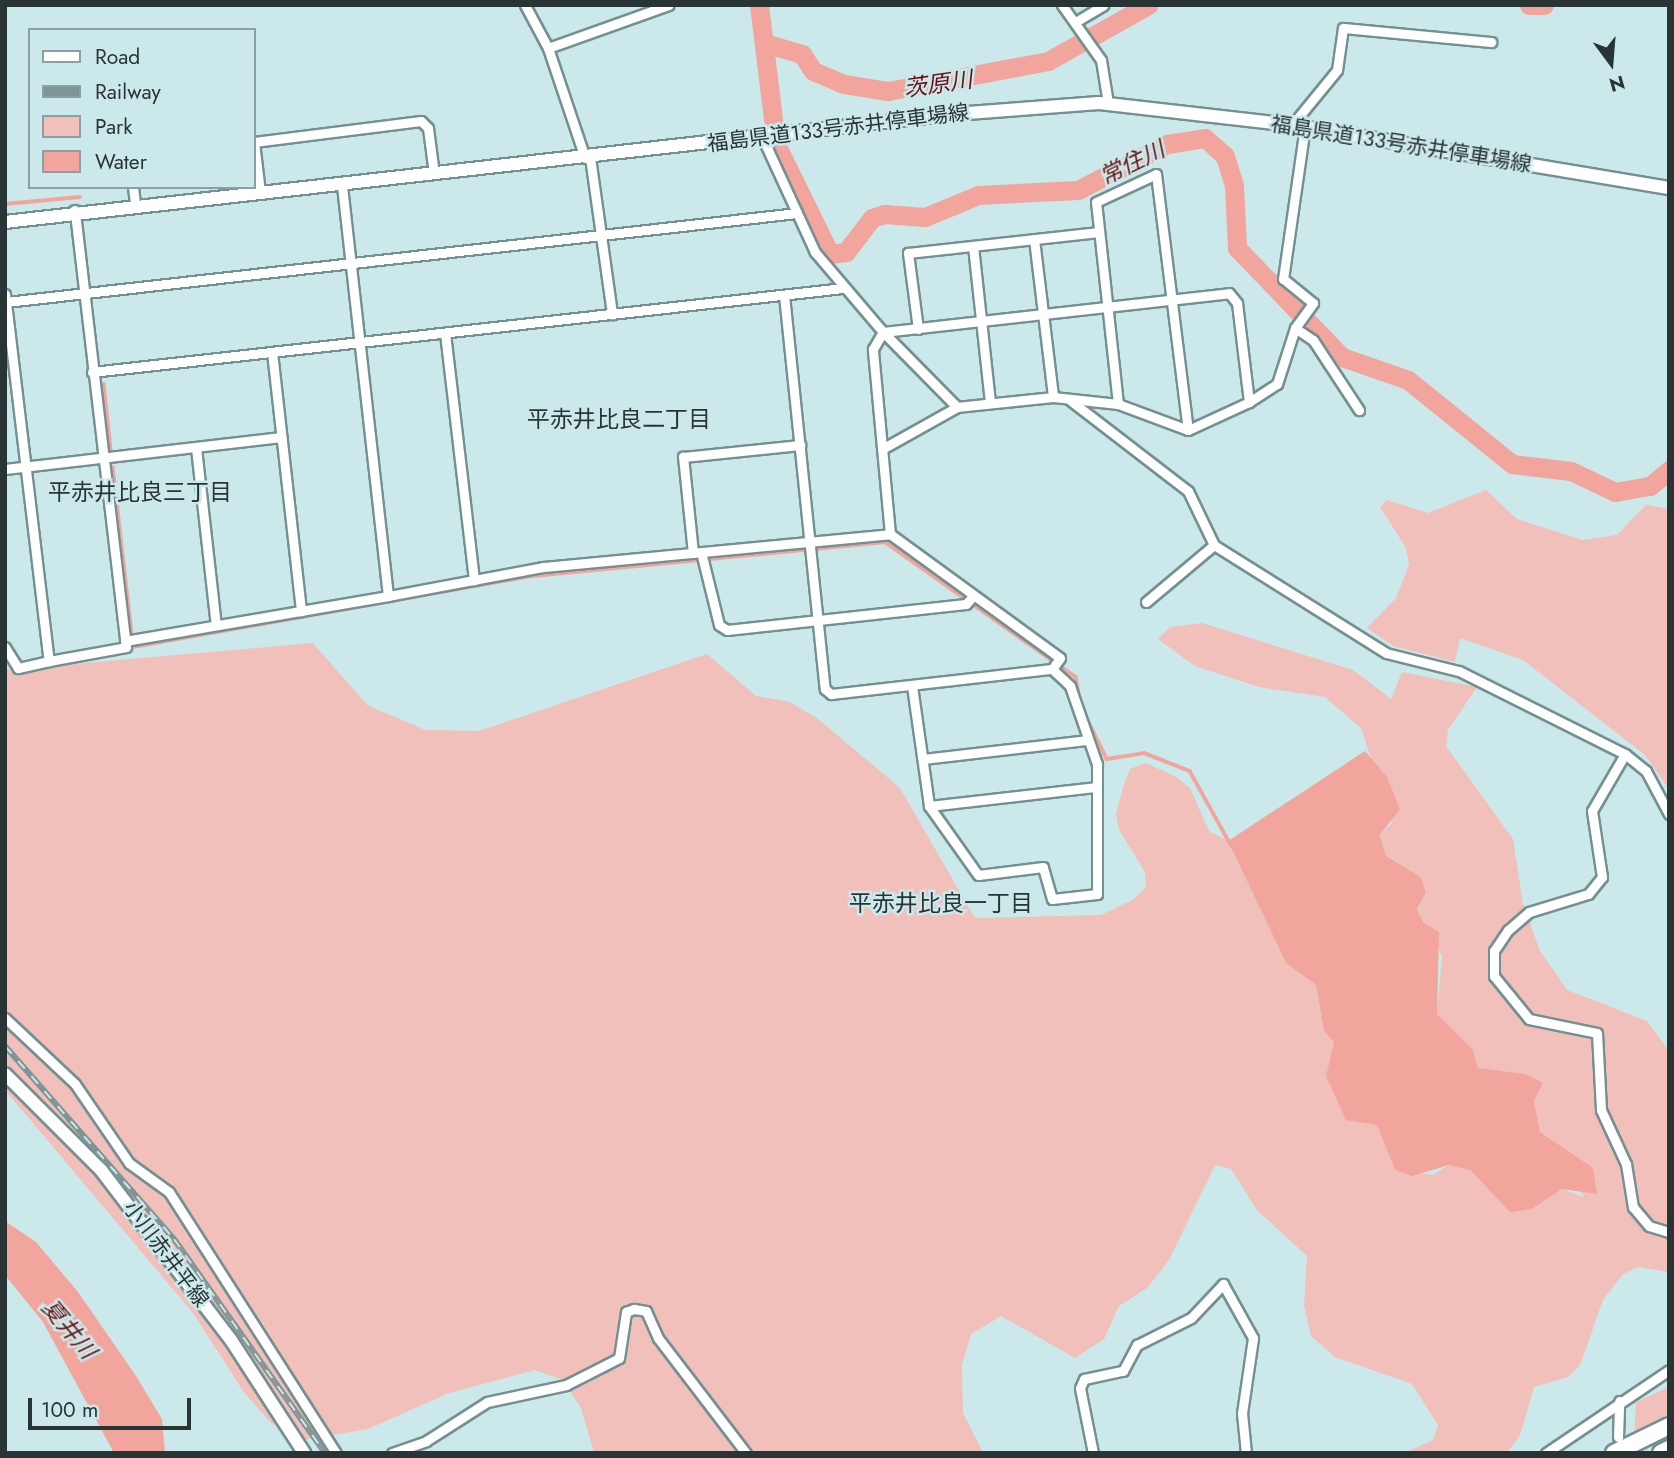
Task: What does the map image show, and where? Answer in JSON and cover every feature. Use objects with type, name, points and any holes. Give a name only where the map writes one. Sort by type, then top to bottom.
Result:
[{"type":"highway","points":[[1616,1445],[1669,1426]]},
{"type":"highway","points":[[1661,1453],[1669,1449]]},
{"type":"main road","name":"福島県道133号赤井停車場線","points":[[5,222],[75,210],[1108,103],[1292,125],[1669,188]]},
{"type":"main road","name":"小川赤井平線","points":[[5,1074],[101,1170],[231,1340],[304,1453]]},
{"type":"street","points":[[526,5],[548,48],[588,158],[612,314]]},
{"type":"street","points":[[548,48],[669,5]]},
{"type":"street","points":[[1062,5],[1094,46],[1108,103]]},
{"type":"street","points":[[1078,23],[1104,5]]},
{"type":"street","points":[[1292,125],[1337,70],[1343,29],[1491,42]]},
{"type":"street","points":[[256,142],[421,121],[428,128],[434,174]]},
{"type":"street","points":[[882,449],[957,407],[990,401],[1053,397],[1118,404],[1188,430],[1249,402],[1277,384],[1296,325],[1313,303],[1283,279],[1305,127]]},
{"type":"street","points":[[770,136],[797,213],[815,252],[883,332],[957,407]]},
{"type":"street","points":[[256,159],[260,192]]},
{"type":"street","points":[[1118,404],[1096,202],[1156,174],[1188,430]]},
{"type":"street","points":[[342,184],[387,596]]},
{"type":"street","points":[[133,189],[135,204]]},
{"type":"street","points":[[5,647],[18,668],[126,647],[75,210]]},
{"type":"street","points":[[49,661],[6,298],[351,264],[797,213]]},
{"type":"street","points":[[918,329],[908,253],[1099,232]]},
{"type":"street","points":[[1034,239],[1053,397]]},
{"type":"street","points":[[973,246],[990,401]]},
{"type":"street","points":[[92,372],[843,288]]},
{"type":"street","points":[[883,332],[1229,293],[1237,303],[1249,402]]},
{"type":"street","points":[[784,295],[825,688],[831,694],[1055,665]]},
{"type":"street","points":[[1296,325],[1313,340],[1359,410]]},
{"type":"street","points":[[883,332],[873,349],[890,534],[969,600],[1055,665],[1070,686],[1086,740],[1097,764],[1097,894],[1052,899],[1043,867],[978,875],[929,806],[912,685]]},
{"type":"street","points":[[445,333],[474,580]]},
{"type":"street","points":[[272,352],[301,611]]},
{"type":"street","points":[[1066,398],[1188,491],[1214,545],[1386,653],[1459,671],[1625,754],[1646,771],[1669,814]]},
{"type":"street","points":[[5,470],[281,437]]},
{"type":"street","points":[[800,444],[683,457],[700,558],[719,625],[727,630],[969,600]]},
{"type":"street","points":[[196,448],[216,625]]},
{"type":"street","points":[[125,641],[474,580],[811,548],[890,534]]},
{"type":"street","points":[[1146,602],[1214,545]]},
{"type":"street","points":[[923,759],[1086,740]]},
{"type":"street","points":[[1625,754],[1592,811],[1602,877],[1588,894],[1529,912],[1508,930],[1494,951],[1494,976],[1529,1019],[1597,1033],[1601,1110],[1626,1164],[1633,1207],[1649,1226],[1669,1232]]},
{"type":"street","points":[[929,806],[1097,787]]},
{"type":"street","points":[[5,1018],[75,1084],[129,1163],[169,1192],[336,1453]]},
{"type":"street","points":[[1093,1453],[1080,1388],[1084,1379],[1123,1371],[1137,1345],[1191,1318],[1223,1284],[1253,1338],[1242,1413],[1246,1453]]},
{"type":"street","points":[[392,1453],[426,1441],[486,1402],[566,1385],[619,1359],[626,1312],[634,1309],[646,1311],[658,1338],[746,1453]]},
{"type":"street","points":[[1546,1453],[1619,1401],[1669,1370]]},
{"type":"street","points":[[1616,1445],[1619,1401]]},
{"type":"green space","points":[[1486,490],[1517,519],[1582,540],[1617,535],[1646,505],[1669,509],[1669,789],[1645,755],[1523,660],[1460,638],[1455,662],[1393,646],[1367,628],[1396,598],[1409,565],[1406,548],[1380,507],[1387,500],[1428,513]]},
{"type":"green space","points":[[1202,623],[1353,670],[1391,699],[1402,672],[1477,687],[1448,730],[1446,746],[1513,839],[1523,904],[1540,951],[1567,990],[1647,1021],[1669,1051],[1669,1272],[1639,1267],[1623,1274],[1603,1300],[1580,1365],[1568,1377],[1534,1387],[1520,1435],[1507,1453],[1405,1453],[1433,1440],[1438,1425],[1412,1384],[1335,1357],[1311,1336],[1304,1305],[1307,1256],[1257,1210],[1231,1169],[1215,1165],[1169,1260],[1147,1288],[1119,1306],[1104,1339],[1075,1358],[1001,1316],[971,1334],[962,1365],[963,1413],[983,1453],[594,1453],[581,1408],[563,1380],[535,1370],[449,1393],[368,1429],[303,1440],[272,1424],[243,1391],[193,1313],[5,1090],[5,670],[313,643],[367,705],[425,730],[479,731],[707,654],[756,696],[790,702],[818,719],[900,788],[975,918],[1101,915],[1134,899],[1146,887],[1145,872],[1119,830],[1116,814],[1124,784],[1130,769],[1145,763],[1175,776],[1190,788],[1209,831],[1228,841],[1286,963],[1316,985],[1324,1031],[1334,1042],[1326,1077],[1377,1125],[1395,1170],[1433,1175],[1449,1165],[1470,1170],[1486,1187],[1532,1209],[1562,1189],[1584,1197],[1553,1141],[1540,1132],[1534,1101],[1543,1083],[1478,1068],[1473,1050],[1437,1014],[1442,956],[1417,909],[1426,892],[1421,877],[1386,856],[1380,835],[1392,823],[1361,728],[1325,697],[1259,687],[1195,666],[1158,639],[1170,627]]},
{"type":"green space","points":[[1669,1387],[1669,1414],[1634,1436],[1636,1402]]},
{"type":"water","points":[[1365,751],[1387,777],[1400,809],[1380,835],[1386,856],[1421,877],[1426,892],[1417,909],[1424,923],[1439,932],[1437,1014],[1473,1050],[1478,1068],[1525,1074],[1543,1083],[1534,1101],[1540,1132],[1593,1168],[1597,1194],[1562,1189],[1532,1209],[1510,1212],[1470,1170],[1449,1165],[1412,1176],[1395,1170],[1377,1125],[1346,1120],[1326,1076],[1334,1042],[1324,1031],[1316,985],[1286,963],[1228,841]]},
{"type":"water","name":"夏井川","points":[[5,1221],[36,1242],[78,1292],[136,1376],[162,1419],[165,1453],[114,1453],[43,1322],[5,1275]]},
{"type":"waterway","name":"常住川","points":[[759,5],[776,144],[830,254],[846,252],[872,218],[884,214],[925,217],[978,195],[1078,190],[1167,144],[1205,138],[1225,156],[1234,186],[1237,248],[1342,357],[1408,380],[1512,464],[1571,471],[1615,492],[1650,486],[1669,470]]},
{"type":"waterway","name":"茨原川","points":[[764,43],[802,54],[813,71],[844,84],[888,91],[1048,61],[1148,5]]},
{"type":"waterway","name":"茨原川","points":[[1529,5],[1544,5]]},
{"type":"waterway","points":[[5,204],[80,197]]},
{"type":"waterway","points":[[82,221],[88,283]]},
{"type":"waterway","points":[[90,300],[97,357]]},
{"type":"waterway","points":[[104,384],[111,449]]},
{"type":"waterway","points":[[113,467],[132,634]]},
{"type":"waterway","points":[[133,647],[533,576],[885,542],[1076,677],[1081,706],[1107,759],[1144,753],[1190,771],[1231,845]]},
{"type":"railway","points":[[5,1046],[174,1239],[325,1453]]},
{"type":"district","name":"平赤井比良二丁目","points":[[619,419]]},
{"type":"district","name":"平赤井比良三丁目","points":[[140,492]]},
{"type":"district","name":"平赤井比良一丁目","points":[[941,903]]}]
